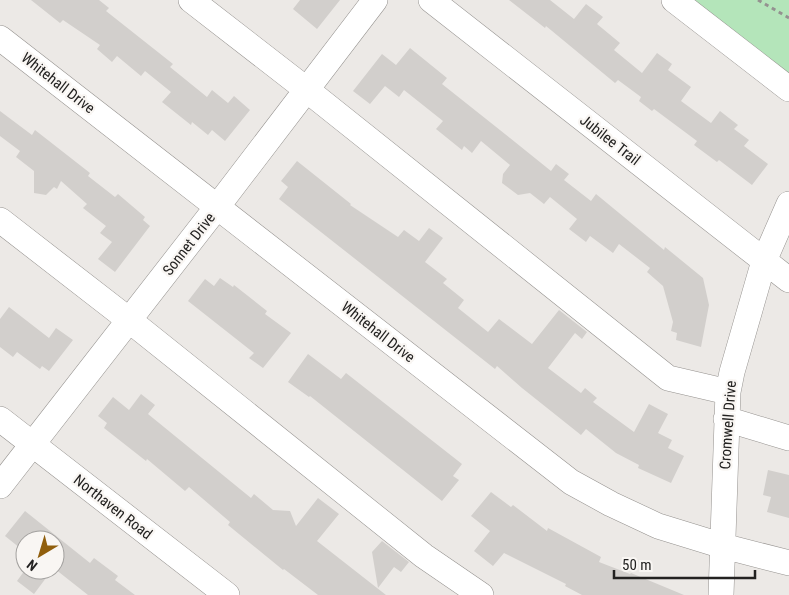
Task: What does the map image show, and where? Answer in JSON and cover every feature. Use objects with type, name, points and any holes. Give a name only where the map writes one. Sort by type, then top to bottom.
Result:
[{"type":"street","points":[[191,0],[307,90],[668,378],[728,392]]},
{"type":"street","name":"Sonnet Drive","points":[[0,486],[376,0]]},
{"type":"street","name":"Jubilee Trail","points":[[431,0],[789,280]]},
{"type":"street","points":[[674,0],[789,89]]},
{"type":"street","name":"Whitehall Drive","points":[[0,38],[571,482],[611,504],[658,526],[723,546],[789,563]]},
{"type":"street","name":"Cromwell Drive","points":[[721,595],[728,392],[764,261],[789,204]]},
{"type":"street","points":[[0,220],[129,320],[424,556],[481,595]]},
{"type":"street","name":"Northaven Road","points":[[0,419],[227,595]]},
{"type":"street","points":[[726,419],[789,438]]},
{"type":"path","points":[[758,0],[789,18]]},
{"type":"green space","points":[[683,0],[789,0],[789,83]]},
{"type":"building","points":[[31,0],[99,0],[109,8],[106,11],[173,64],[170,67],[207,97],[212,90],[228,103],[234,96],[250,110],[225,141],[212,130],[208,135],[192,122],[191,125],[162,102],[171,92],[145,71],[141,76],[117,56],[112,62],[97,49],[100,45],[63,20],[60,23]]},
{"type":"building","points":[[300,0],[340,0],[317,29],[293,9]]},
{"type":"building","points":[[509,0],[550,0],[574,19],[586,4],[603,17],[597,24],[620,43],[614,50],[642,73],[657,53],[672,64],[668,70],[691,87],[681,101],[711,123],[720,111],[738,125],[734,129],[749,140],[744,146],[768,164],[752,185],[719,160],[717,162],[694,145],[697,141],[654,109],[652,111],[639,101],[641,97],[618,80],[615,83],[546,26],[545,28]]},
{"type":"building","points":[[410,48],[447,78],[442,84],[551,171],[556,164],[569,174],[564,180],[591,201],[596,194],[664,250],[665,247],[703,278],[709,305],[701,347],[676,340],[677,333],[671,331],[673,322],[663,286],[647,272],[650,268],[619,244],[613,253],[590,236],[586,242],[569,229],[577,219],[550,197],[544,204],[530,193],[518,195],[502,183],[503,174],[510,165],[481,141],[472,153],[464,146],[462,150],[436,129],[443,121],[404,90],[399,97],[385,86],[370,104],[353,91],[382,54],[396,65]]},
{"type":"building","points":[[0,111],[32,135],[35,130],[90,173],[88,176],[115,197],[118,194],[145,217],[143,220],[150,226],[115,272],[98,259],[112,242],[100,233],[106,226],[83,208],[87,204],[61,181],[57,189],[54,187],[46,195],[34,193],[34,171],[16,157],[20,151],[0,136]]},
{"type":"building","points":[[297,161],[350,205],[398,237],[404,230],[419,241],[429,228],[443,238],[425,262],[447,279],[443,283],[464,300],[458,308],[488,332],[499,319],[532,344],[559,310],[587,332],[582,339],[575,333],[548,368],[581,393],[585,388],[597,398],[593,402],[634,432],[649,404],[668,414],[658,433],[672,440],[668,448],[684,456],[671,483],[638,468],[639,465],[616,453],[586,429],[581,435],[497,366],[495,369],[279,199],[288,187],[281,181]]},
{"type":"building","points":[[220,278],[233,287],[234,285],[267,311],[265,314],[291,333],[263,368],[249,358],[254,353],[188,301],[205,279],[214,286]]},
{"type":"building","points":[[9,307],[49,338],[56,328],[73,340],[49,371],[42,366],[40,369],[17,352],[13,357],[0,347],[0,319]]},
{"type":"building","points":[[308,354],[341,379],[346,373],[462,464],[453,476],[459,480],[442,501],[310,396],[288,382]]},
{"type":"building","points":[[141,394],[155,405],[148,414],[251,498],[254,494],[273,510],[290,511],[296,526],[318,498],[339,514],[317,541],[386,595],[318,595],[283,570],[228,525],[230,522],[189,487],[185,491],[147,459],[146,461],[104,428],[107,423],[98,416],[113,397],[129,410]]},
{"type":"building","points":[[768,470],[789,475],[789,518],[767,512],[771,497],[763,495]]},
{"type":"building","points":[[491,492],[511,507],[513,505],[547,531],[548,528],[601,557],[599,562],[684,595],[582,595],[565,586],[566,584],[504,553],[493,566],[474,551],[490,531],[471,516]]},
{"type":"building","points":[[25,511],[49,530],[15,530],[15,544],[5,536]]},
{"type":"building","points":[[382,541],[409,562],[401,572],[394,567],[378,588],[372,552]]},
{"type":"building","points":[[65,543],[90,563],[94,558],[118,576],[115,580],[135,595],[88,595],[65,577]]},
{"type":"building","points":[[18,580],[44,580],[34,594]]}]
